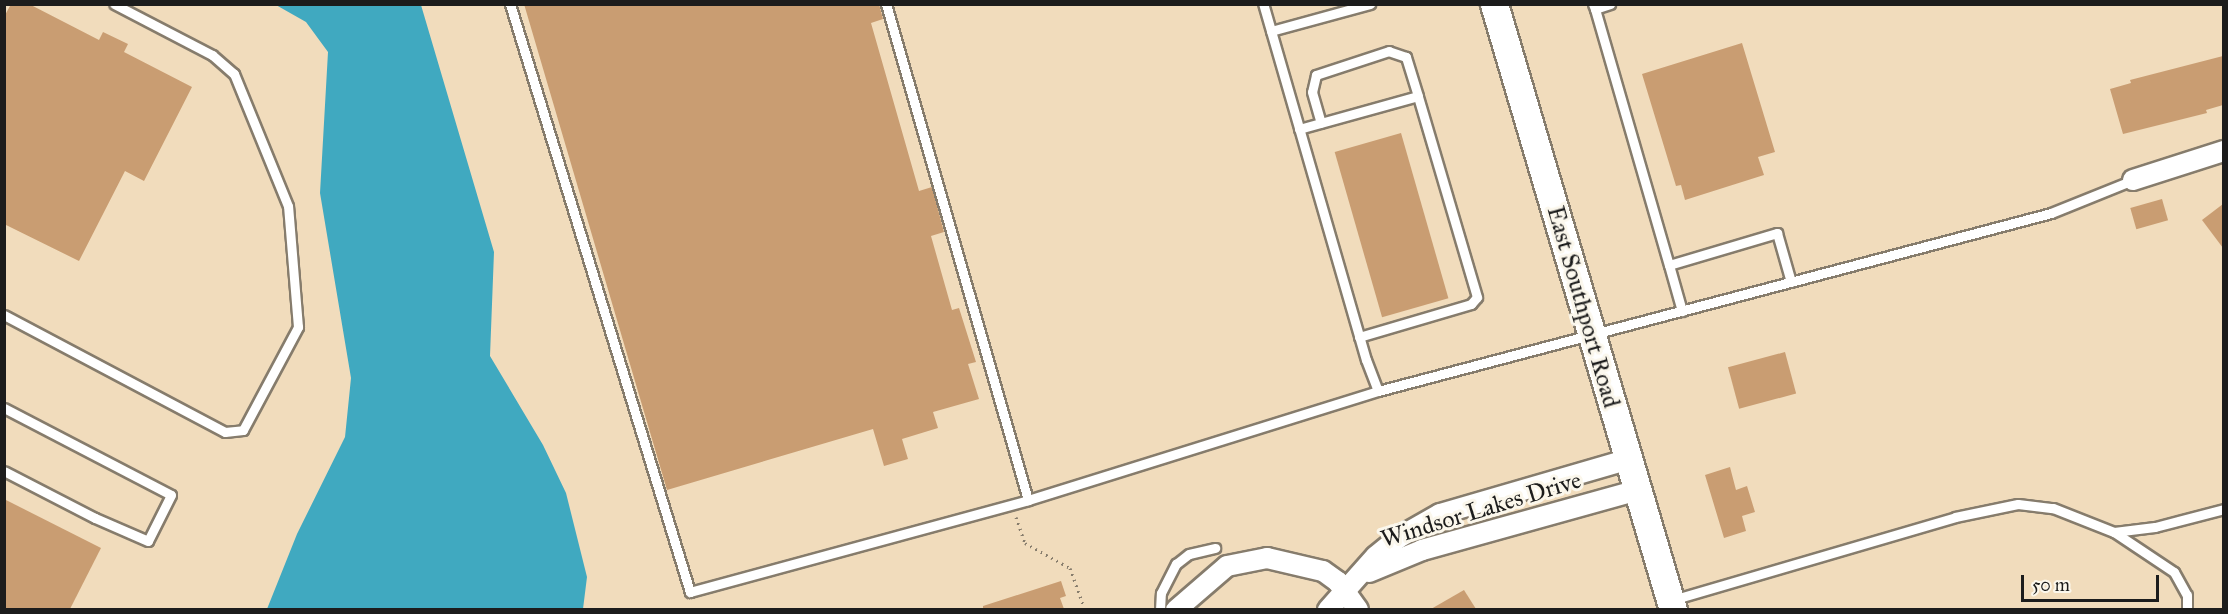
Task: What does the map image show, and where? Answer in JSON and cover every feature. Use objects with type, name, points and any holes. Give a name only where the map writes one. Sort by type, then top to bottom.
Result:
[{"type":"main road","name":"East Southport Road","points":[[1494,4],[1671,605]]},
{"type":"street","points":[[2133,180],[2223,151]]},
{"type":"street","name":"Windsor Lakes Drive","points":[[1328,609],[1398,538],[1440,514],[1629,459]]},
{"type":"street","name":"Windsor Lakes Drive","points":[[1345,590],[1391,561],[1422,550],[1638,490]]},
{"type":"street","points":[[1176,609],[1216,573],[1254,559],[1283,560],[1323,571],[1345,590],[1358,609]]},
{"type":"lane","points":[[4,315],[225,432],[243,430],[298,327],[288,206],[234,74],[212,55],[114,4]]},
{"type":"lane","points":[[510,4],[690,592],[1028,500],[1378,392],[2051,213],[2133,180]]},
{"type":"lane","points":[[886,4],[1028,500]]},
{"type":"lane","points":[[1263,4],[1359,337],[1378,392]]},
{"type":"lane","points":[[1271,31],[1370,4]]},
{"type":"lane","points":[[1610,4],[1594,7],[1682,311]]},
{"type":"lane","points":[[1321,123],[1311,92],[1316,75],[1389,51],[1406,57],[1477,297],[1471,304],[1359,337]]},
{"type":"lane","points":[[1299,129],[1418,96]]},
{"type":"lane","points":[[1669,265],[1778,233],[1791,282]]},
{"type":"lane","points":[[4,408],[171,495],[148,541],[4,471]]},
{"type":"lane","points":[[1671,605],[1955,518],[2018,504],[2053,508],[2114,532],[2174,572],[2187,595],[2187,609]]},
{"type":"lane","points":[[2114,532],[2155,527],[2223,509]]},
{"type":"lane","points":[[1160,609],[1161,593],[1176,564],[1189,554],[1215,548]]},
{"type":"path","points":[[1012,504],[1025,543],[1070,568],[1085,609]]},
{"type":"water","points":[[276,5],[421,5],[494,252],[490,356],[543,445],[566,493],[587,577],[583,609],[267,609],[297,534],[345,437],[351,378],[320,193],[328,52],[306,22]]},
{"type":"building","points":[[11,4],[29,4],[99,40],[103,32],[128,44],[124,52],[192,87],[144,181],[125,171],[79,261],[4,224],[4,17]]},
{"type":"building","points":[[524,4],[879,4],[883,19],[871,23],[919,191],[932,187],[944,232],[931,236],[952,310],[959,308],[976,362],[968,364],[979,399],[933,412],[938,428],[902,439],[908,459],[884,466],[873,429],[667,490]]},
{"type":"building","points":[[1742,43],[1775,152],[1758,157],[1764,175],[1685,200],[1681,185],[1676,186],[1642,74]]},
{"type":"building","points":[[2223,56],[2223,105],[2206,110],[2207,113],[2123,134],[2110,89],[2131,83],[2130,80]]},
{"type":"building","points":[[1401,133],[1448,298],[1382,317],[1335,152]]},
{"type":"building","points":[[2162,199],[2168,220],[2136,229],[2130,208]]},
{"type":"building","points":[[2223,204],[2223,248],[2202,220]]},
{"type":"building","points":[[1785,352],[1796,394],[1739,409],[1728,367]]},
{"type":"building","points":[[1730,467],[1736,490],[1747,486],[1755,512],[1742,516],[1746,531],[1724,538],[1705,475]]},
{"type":"building","points":[[4,499],[101,548],[70,609],[4,609]]},
{"type":"building","points":[[1061,581],[1066,596],[1060,598],[1064,609],[983,609],[983,606]]},
{"type":"building","points":[[1464,590],[1476,609],[1431,609]]}]
